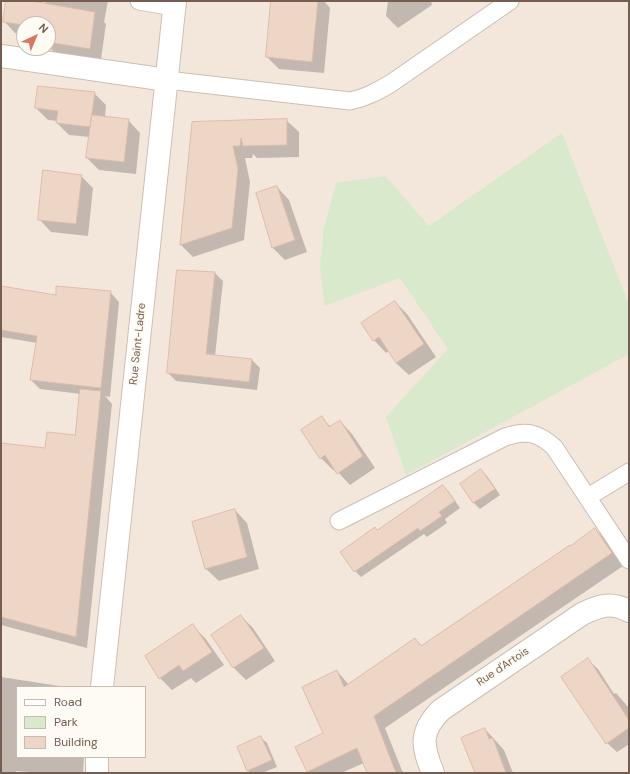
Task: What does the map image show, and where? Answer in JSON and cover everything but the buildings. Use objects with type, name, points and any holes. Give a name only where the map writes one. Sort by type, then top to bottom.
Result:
[{"type":"street","name":"Rue Saint-Ladre","points":[[102,686],[175,4]]},
{"type":"street","points":[[1,56],[167,80]]},
{"type":"street","name":"Rue d'Artois","points":[[434,773],[425,748],[425,738],[427,727],[432,719],[441,710],[582,614],[594,608],[605,605],[628,609]]},
{"type":"street","points":[[97,758],[97,773]]},
{"type":"lane","points":[[139,1],[175,4]]},
{"type":"lane","points":[[167,80],[350,101],[374,93],[390,84],[510,1]]},
{"type":"lane","points":[[339,521],[504,437],[515,433],[525,432],[537,435],[554,447],[629,560]]},
{"type":"lane","points":[[588,497],[629,472]]},
{"type":"shaded area","points":[[1,1],[629,1],[629,773],[1,773]]},
{"type":"green space","points":[[562,133],[629,305],[629,354],[406,475],[386,417],[448,349],[400,278],[325,306],[320,267],[324,228],[336,183],[385,176],[429,226]]}]
